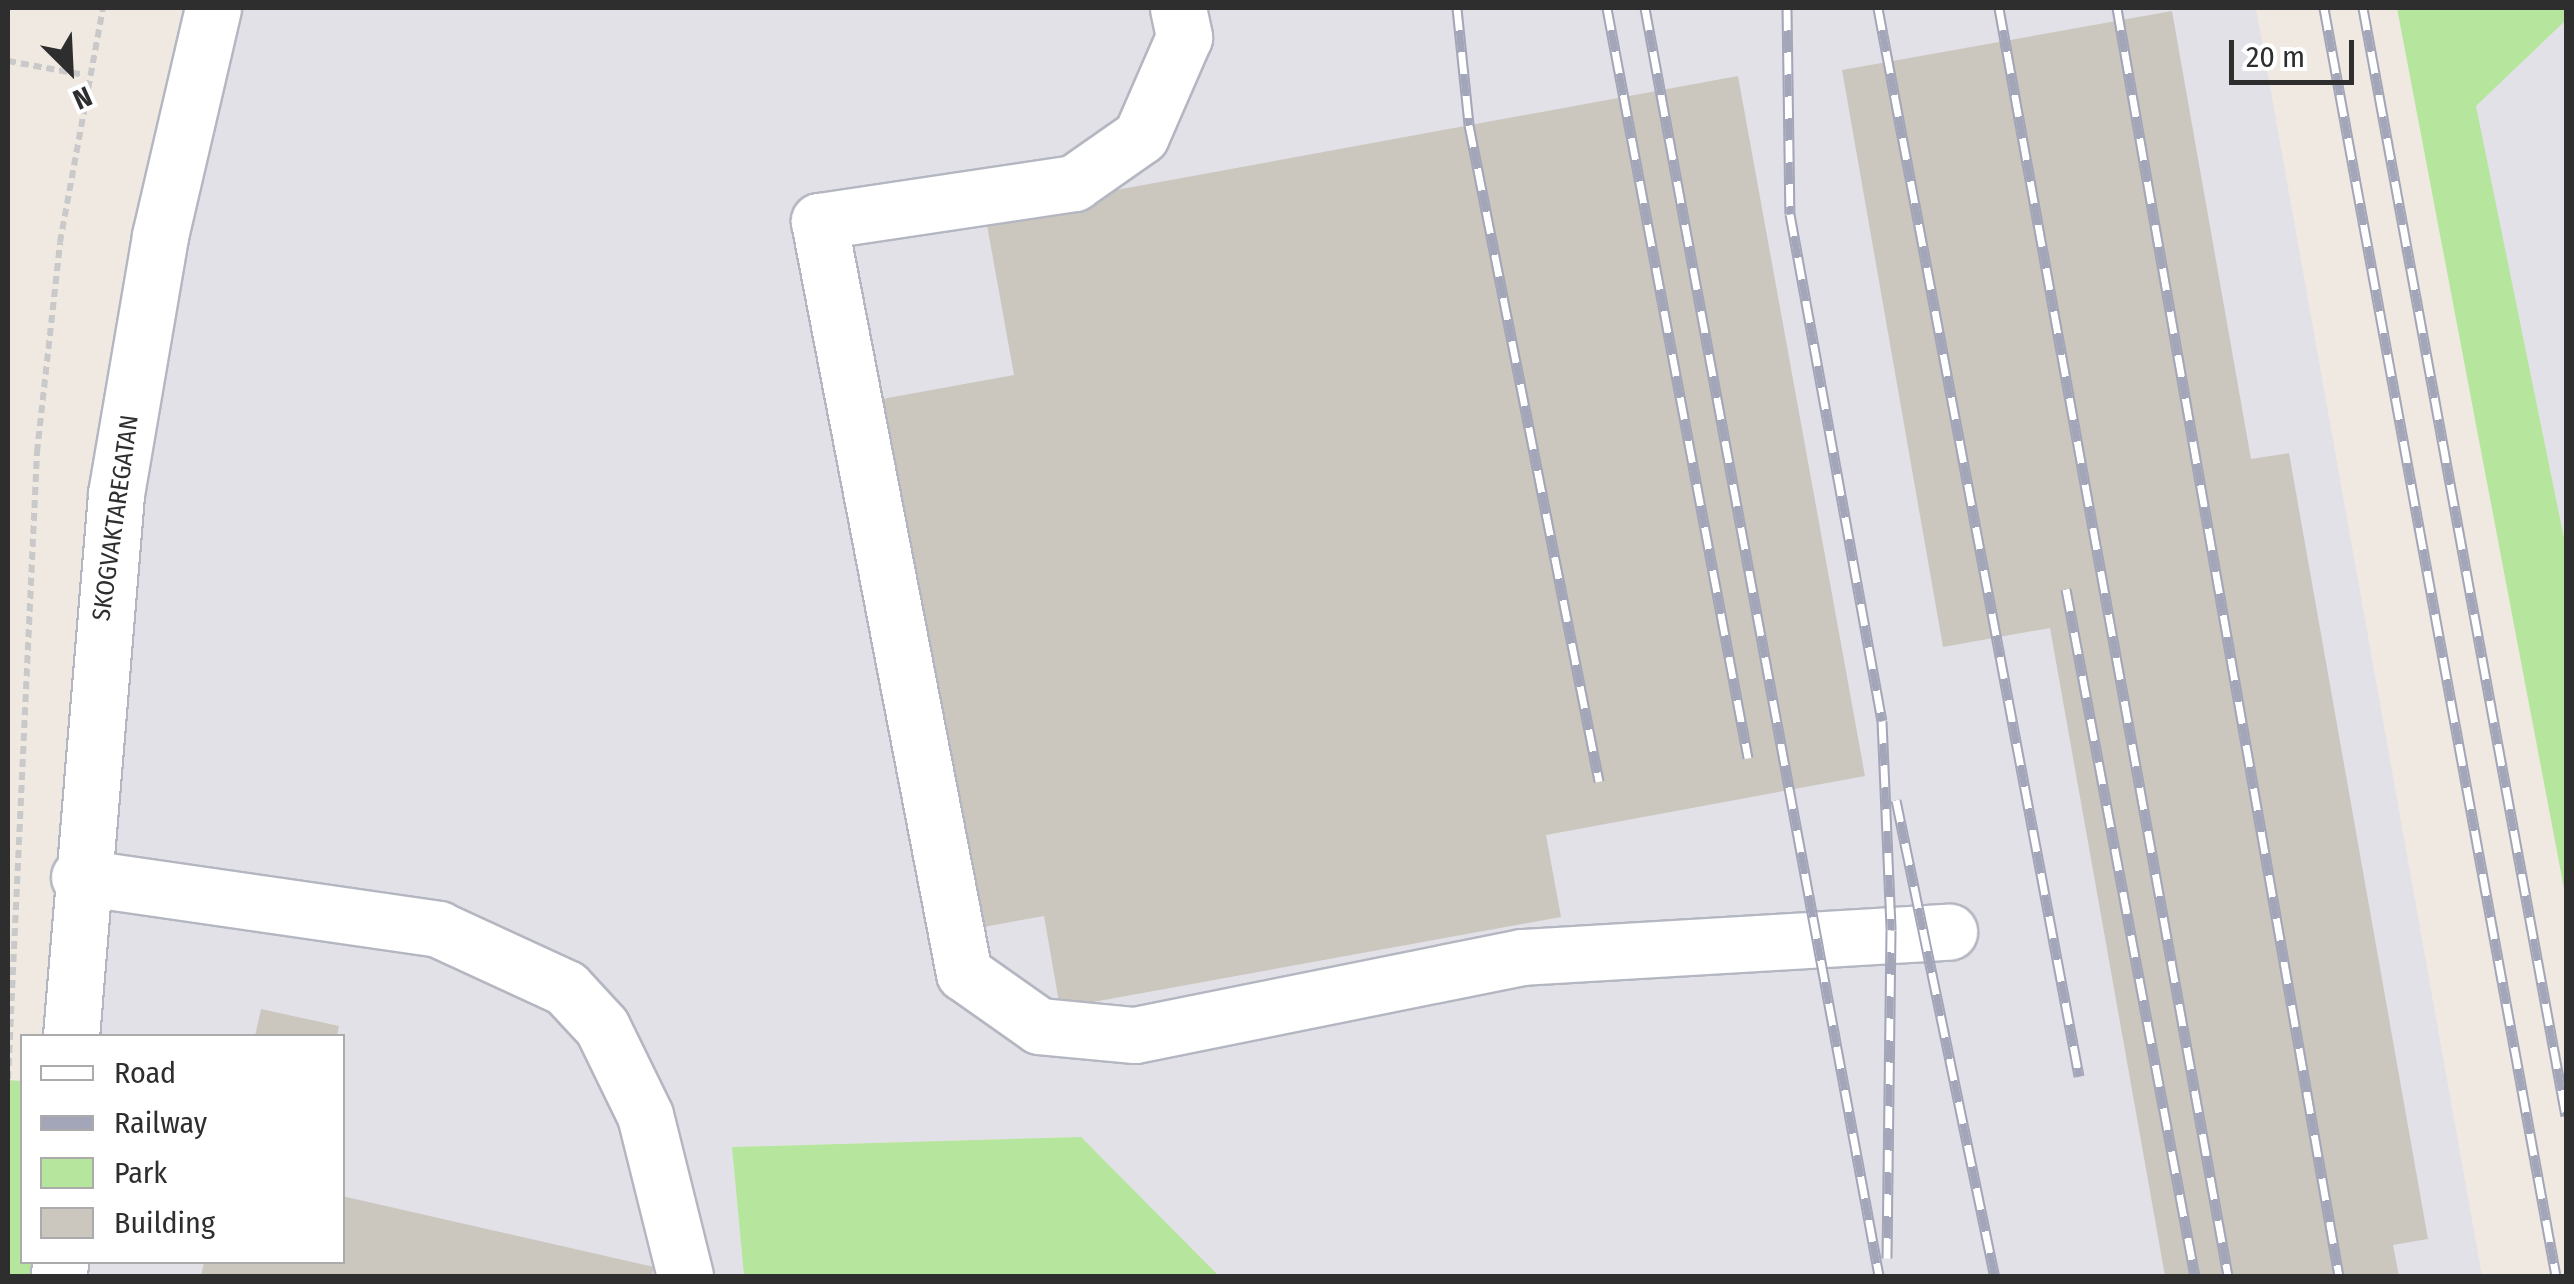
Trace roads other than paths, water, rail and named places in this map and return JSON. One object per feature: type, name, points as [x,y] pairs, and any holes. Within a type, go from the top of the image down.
[{"type":"street","name":"SKOGVAKTAREGATAN","points":[[71,1034],[78,877],[116,494],[160,236],[213,8]]},
{"type":"street","points":[[1178,8],[1184,37],[1141,136],[1074,183],[819,221],[964,973],[1039,1026],[1135,1034],[1522,957],[1949,932]]},
{"type":"street","points":[[78,877],[438,929],[566,988],[602,1026],[638,1099],[685,1276]]},
{"type":"railway","points":[[1457,8],[1469,125],[1599,781]]},
{"type":"railway","points":[[1607,8],[1748,758]]},
{"type":"railway","points":[[1645,8],[1879,1276]]},
{"type":"railway","points":[[1787,8],[1790,214],[1882,721],[1891,930],[1887,1258]]},
{"type":"railway","points":[[1878,8],[2079,1076]]},
{"type":"railway","points":[[1999,8],[2228,1276]]},
{"type":"railway","points":[[2117,8],[2339,1276]]},
{"type":"railway","points":[[2324,8],[2556,1276]]},
{"type":"railway","points":[[2363,8],[2566,1116]]},
{"type":"railway","points":[[2066,589],[2195,1276]]},
{"type":"railway","points":[[1896,800],[1995,1276]]}]
